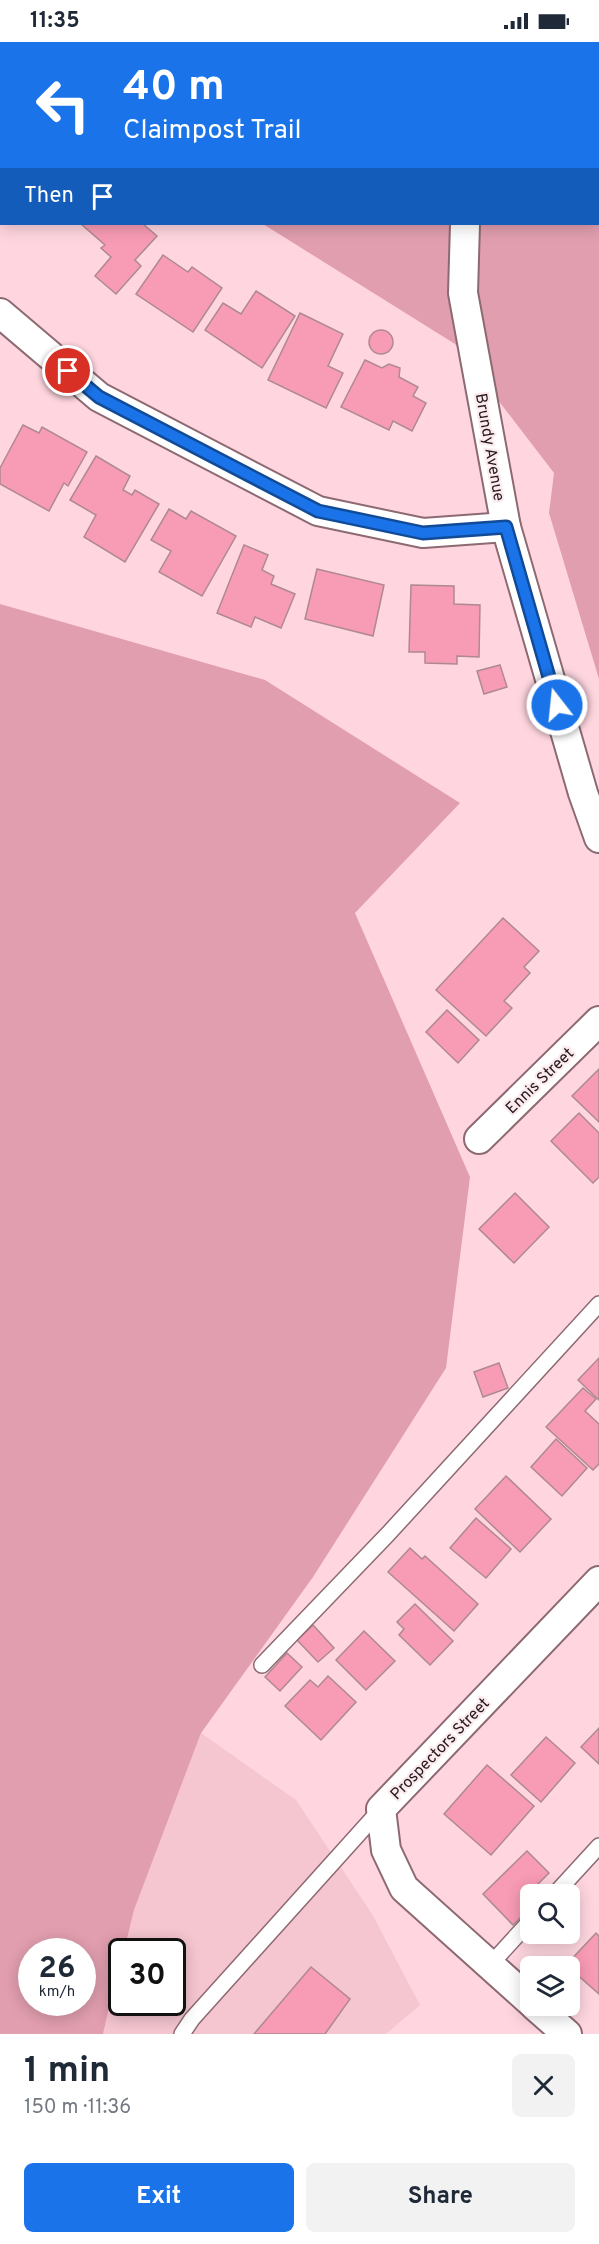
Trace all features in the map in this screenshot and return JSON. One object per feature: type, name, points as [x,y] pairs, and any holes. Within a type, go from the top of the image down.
[{"type":"street","name":"Brundy Avenue","points":[[465,225],[463,293],[506,527],[591,792],[599,838]]},
{"type":"street","points":[[0,313],[99,397],[318,511],[423,533],[506,527]]},
{"type":"street","name":"Ennis Street","points":[[479,1138],[599,1021]]},
{"type":"street","name":"Prospectors Street","points":[[520,1992],[404,1888],[386,1850],[381,1809],[599,1581]]},
{"type":"street","points":[[546,2016],[567,2034]]},
{"type":"lane","points":[[262,1665],[388,1534],[599,1304]]},
{"type":"lane","points":[[182,2034],[192,2019],[381,1809]]},
{"type":"lane","points":[[564,1884],[599,1846]]},
{"type":"lane","points":[[490,1965],[520,1932]]},
{"type":"shaded area","points":[[265,225],[599,225],[599,679],[549,513],[554,473],[455,344]]},
{"type":"shaded area","points":[[0,604],[265,680],[460,803],[355,913],[470,1177],[446,1368],[313,1577],[201,1733],[134,1910],[127,1938],[108,1938],[108,2012],[103,2034],[0,2034]]},
{"type":"shaded area","points":[[201,1733],[296,1800],[372,1914],[420,2005],[386,2034],[103,2034],[108,2013],[108,2016],[186,2016],[186,1938],[127,1938],[134,1910]]},
{"type":"building","points":[[82,225],[144,225],[157,236],[135,260],[141,266],[116,294],[95,276],[111,257],[101,248],[105,245]]},
{"type":"building","points":[[163,255],[188,272],[192,267],[222,288],[193,332],[136,294]]},
{"type":"building","points":[[256,291],[295,316],[262,368],[205,330],[223,303],[241,314]]},
{"type":"building","points":[[300,313],[343,334],[328,366],[343,373],[326,408],[268,380]]},
{"type":"building","points":[[381,330],[389,334],[393,342],[389,350],[381,354],[373,350],[369,342],[373,334]]},
{"type":"building","points":[[365,360],[382,368],[389,364],[400,368],[399,377],[418,387],[413,396],[426,403],[412,431],[393,421],[389,430],[341,407]]},
{"type":"building","points":[[23,425],[39,433],[42,427],[87,452],[68,486],[64,483],[49,511],[0,484],[0,468]]},
{"type":"building","points":[[96,456],[130,476],[123,490],[132,495],[135,490],[159,504],[125,562],[84,537],[96,515],[70,500]]},
{"type":"building","points":[[169,509],[186,519],[191,511],[236,536],[202,596],[159,572],[171,551],[151,540]]},
{"type":"building","points":[[244,545],[268,555],[262,570],[274,576],[271,584],[295,594],[281,628],[255,617],[251,627],[217,613]]},
{"type":"building","points":[[317,569],[384,585],[373,636],[305,619]]},
{"type":"building","points":[[411,585],[454,586],[454,604],[480,605],[479,657],[457,656],[457,664],[425,663],[425,652],[409,652]]},
{"type":"building","points":[[500,665],[507,687],[484,694],[477,671]]},
{"type":"building","points":[[503,918],[539,951],[524,967],[530,973],[504,1001],[512,1008],[486,1036],[436,990]]},
{"type":"building","points":[[447,1010],[479,1040],[458,1063],[426,1032]]},
{"type":"building","points":[[599,1069],[599,1122],[572,1096]]},
{"type":"building","points":[[579,1113],[599,1133],[599,1177],[593,1183],[551,1141]]},
{"type":"building","points":[[515,1193],[549,1227],[514,1263],[479,1229]]},
{"type":"building","points":[[599,1358],[599,1400],[578,1380]]},
{"type":"building","points":[[499,1363],[508,1388],[483,1397],[474,1372]]},
{"type":"building","points":[[583,1388],[596,1399],[585,1411],[599,1424],[599,1464],[593,1470],[546,1427]]},
{"type":"building","points":[[556,1439],[587,1468],[562,1496],[531,1467]]},
{"type":"building","points":[[506,1476],[551,1519],[520,1552],[475,1509]]},
{"type":"building","points":[[476,1518],[511,1549],[486,1578],[450,1548]]},
{"type":"building","points":[[410,1548],[422,1559],[425,1556],[478,1604],[454,1631],[388,1572]]},
{"type":"building","points":[[415,1604],[453,1641],[430,1665],[399,1635],[404,1629],[397,1622]]},
{"type":"building","points":[[313,1625],[334,1648],[318,1662],[297,1640]]},
{"type":"building","points":[[364,1631],[395,1661],[366,1690],[336,1660]]},
{"type":"building","points":[[287,1653],[302,1667],[280,1691],[265,1677]]},
{"type":"building","points":[[328,1676],[356,1702],[321,1740],[285,1706],[310,1680],[318,1687]]},
{"type":"building","points":[[599,1728],[599,1764],[581,1747]]},
{"type":"building","points":[[546,1737],[575,1763],[541,1802],[511,1775]]},
{"type":"building","points":[[487,1765],[534,1806],[491,1855],[444,1814]]},
{"type":"building","points":[[527,1851],[549,1873],[538,1884],[520,1884],[520,1918],[513,1925],[483,1894]]},
{"type":"building","points":[[596,1933],[599,1936],[599,1994],[580,1977],[580,1956],[574,1956]]},
{"type":"building","points":[[311,1967],[350,1999],[325,2034],[254,2034]]},
{"type":"route","points":[[68,371],[99,397],[318,511],[423,533],[506,527],[557,705]]}]
